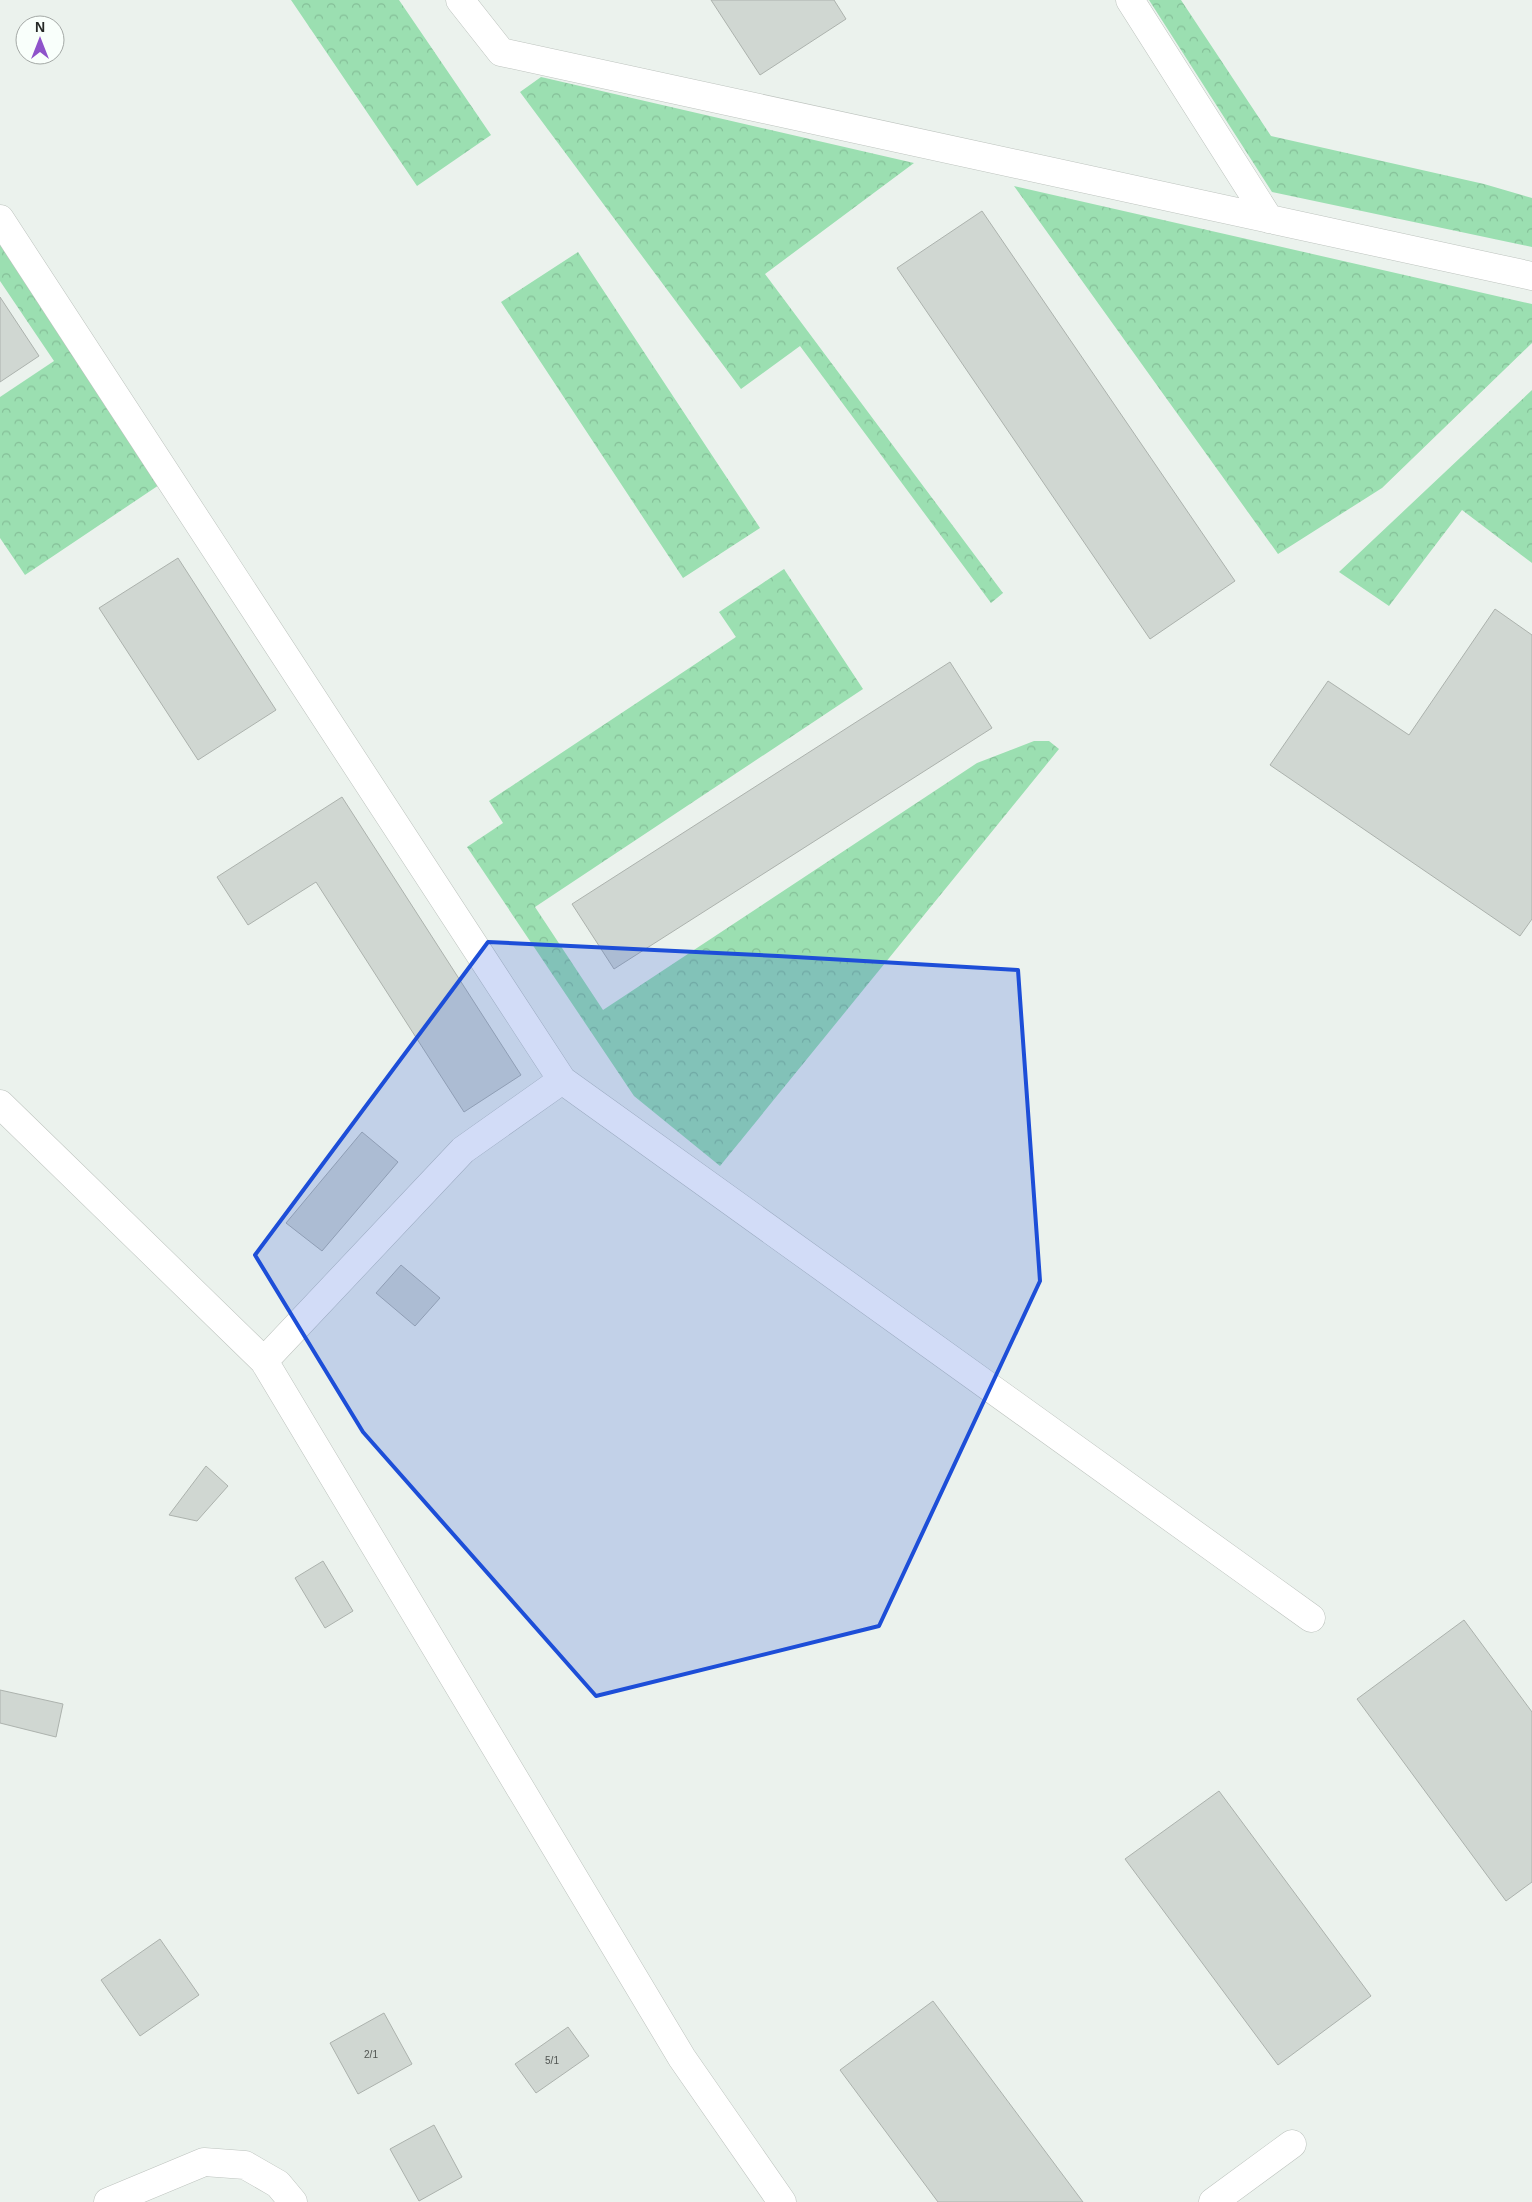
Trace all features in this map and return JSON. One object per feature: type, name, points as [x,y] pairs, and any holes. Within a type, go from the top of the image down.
[{"type":"street","points":[[460,0],[500,52],[1532,276]]},
{"type":"street","points":[[1130,0],[1268,219]]},
{"type":"street","points":[[0,219],[562,1080],[1311,1618]]},
{"type":"street","points":[[264,1361],[463,1150],[562,1080]]},
{"type":"street","points":[[0,1104],[264,1361],[682,2058],[782,2202]]},
{"type":"street","points":[[1213,2202],[1292,2144]]},
{"type":"street","points":[[108,2202],[204,2162],[245,2165],[278,2184],[293,2202]]},
{"type":"highlighted area","points":[[488,942],[1018,970],[1040,1281],[879,1626],[596,1696],[363,1432],[255,1255]]},
{"type":"green space","points":[[291,0],[399,0],[491,135],[417,186]]},
{"type":"green space","points":[[1149,0],[1181,0],[1271,136],[1484,184],[1532,198],[1532,247],[1272,192]]},
{"type":"green space","points":[[541,77],[914,163],[765,274],[1003,593],[991,603],[800,346],[741,389],[520,92]]},
{"type":"green space","points":[[1014,186],[1532,304],[1532,343],[1382,488],[1278,554]]},
{"type":"green space","points":[[0,238],[165,481],[25,575],[0,538],[0,397],[54,361],[0,281]]},
{"type":"green space","points":[[578,252],[760,528],[683,578],[501,302]]},
{"type":"green space","points":[[1532,390],[1532,563],[1462,510],[1389,606],[1339,572]]},
{"type":"green space","points":[[784,569],[863,689],[535,907],[603,1010],[977,763],[1034,741],[1049,741],[1059,749],[720,1166],[634,1096],[467,847],[503,823],[489,801],[736,637],[719,612]]},
{"type":"building","points":[[711,0],[834,0],[846,19],[760,75]]},
{"type":"building","points":[[982,211],[1235,581],[1150,639],[897,268]]},
{"type":"building","points":[[0,297],[39,356],[0,382]]},
{"type":"building","points":[[178,558],[276,710],[198,760],[99,608]]},
{"type":"building","points":[[1495,609],[1532,635],[1532,919],[1520,936],[1270,765],[1328,681],[1409,735]]},
{"type":"building","points":[[950,662],[992,728],[614,969],[572,904]]},
{"type":"building","points":[[342,797],[521,1075],[464,1112],[316,882],[248,925],[217,877]]},
{"type":"building","points":[[362,1132],[398,1162],[322,1251],[286,1223]]},
{"type":"building","points":[[401,1265],[440,1298],[415,1326],[376,1293]]},
{"type":"building","points":[[206,1466],[228,1486],[197,1521],[169,1515]]},
{"type":"building","points":[[323,1561],[353,1611],[325,1628],[295,1578]]},
{"type":"building","points":[[1464,1620],[1532,1712],[1532,1882],[1506,1901],[1357,1699]]},
{"type":"building","points":[[0,1690],[63,1704],[56,1737],[0,1723]]},
{"type":"building","points":[[1219,1791],[1371,1996],[1278,2065],[1125,1859]]},
{"type":"building","points":[[160,1939],[199,1995],[140,2036],[101,1980]]},
{"type":"building","points":[[933,2001],[1083,2202],[938,2202],[840,2070]]},
{"type":"building","points":[[384,2013],[412,2064],[358,2094],[330,2043]]},
{"type":"building","points":[[568,2027],[589,2056],[536,2093],[515,2064]]},
{"type":"building","points":[[434,2125],[462,2177],[419,2201],[390,2149]]}]
